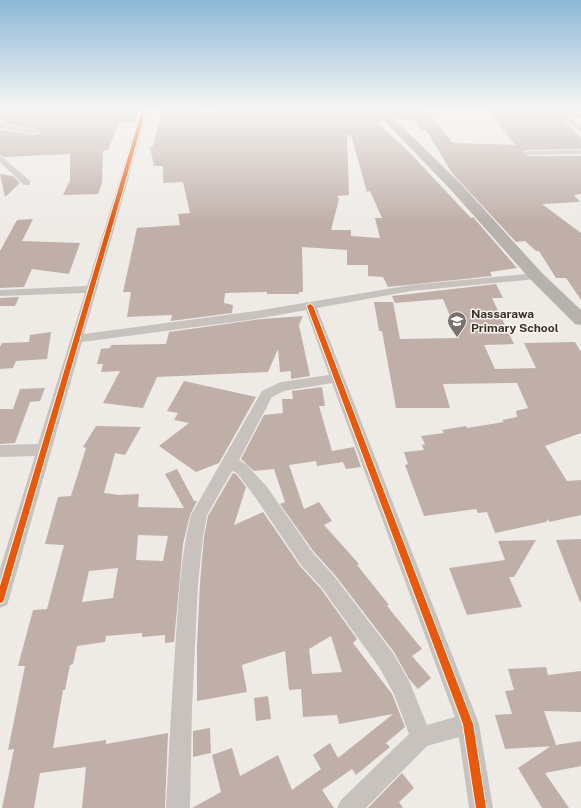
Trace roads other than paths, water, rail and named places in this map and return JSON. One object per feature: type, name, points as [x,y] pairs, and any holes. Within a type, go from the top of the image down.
[{"type":"street","points":[[0,599],[133,148]]},
{"type":"street","points":[[417,148],[456,187],[536,276],[581,320]]},
{"type":"street","points":[[422,148],[581,308]]},
{"type":"street","points":[[528,153],[581,152]]},
{"type":"street","points":[[0,157],[27,183]]},
{"type":"street","points":[[76,339],[310,306],[410,288],[536,276]]},
{"type":"street","points":[[0,293],[90,289]]},
{"type":"street","points":[[310,306],[468,724],[481,808]]},
{"type":"street","points":[[178,808],[181,709],[194,536],[199,515],[267,394],[281,387],[337,378]]},
{"type":"street","points":[[0,451],[43,450]]},
{"type":"street","points":[[230,462],[242,469],[261,492],[307,559],[328,582],[386,660],[402,688],[421,737]]},
{"type":"street","points":[[349,808],[421,737],[468,724]]},
{"type":"place","name":"Nassarawa Primary School","points":[[457,338]]}]
